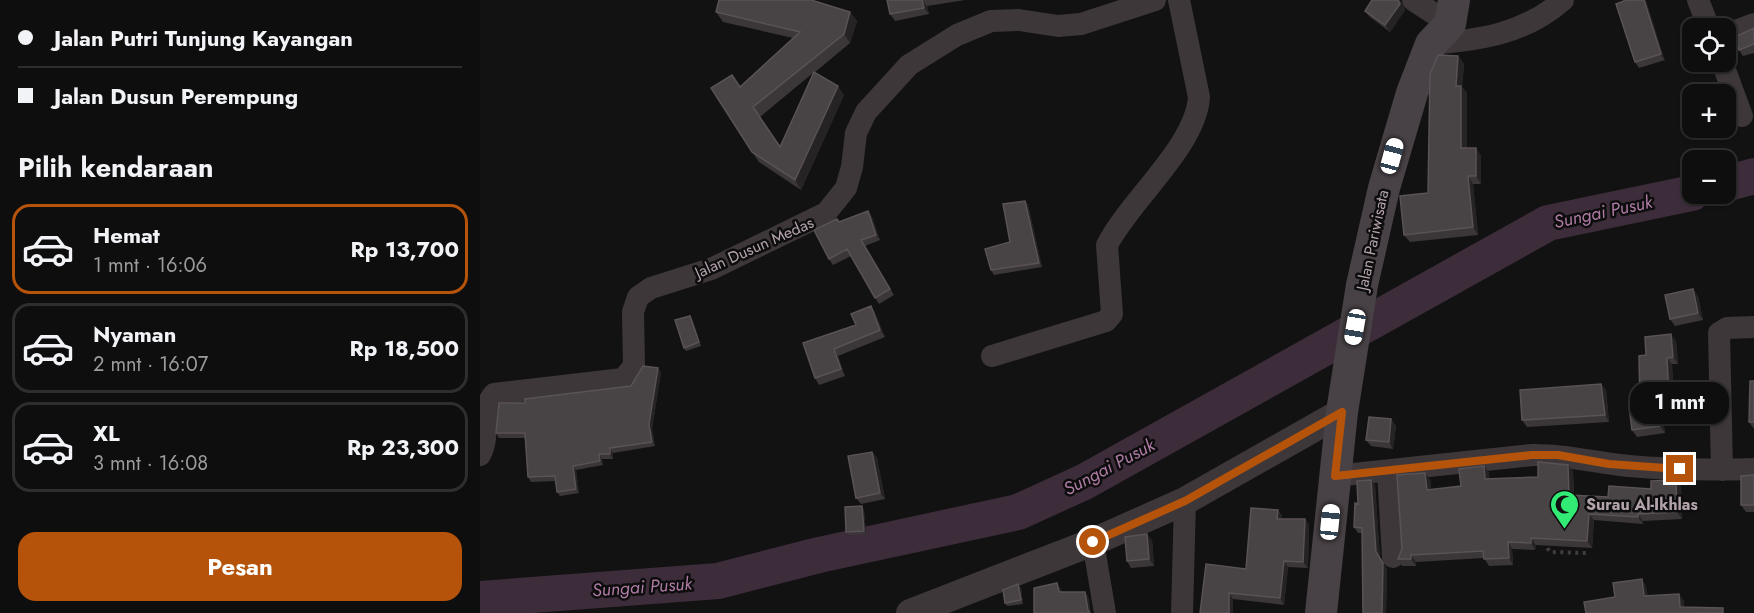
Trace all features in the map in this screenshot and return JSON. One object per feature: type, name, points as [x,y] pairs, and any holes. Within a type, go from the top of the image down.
[{"type":"main road","name":"Jalan Pariwisata","points":[[1321,613],[1345,389],[1362,285],[1397,140],[1445,22]]},
{"type":"street","name":"Jalan Dusun Medas","points":[[480,455],[485,442],[485,409],[491,396],[500,393],[623,379],[634,366],[633,308],[644,291],[711,269],[826,213],[846,188],[852,167],[856,133],[866,112],[909,65],[957,35],[991,21],[1019,20],[1069,26],[1092,22],[1155,0]]},
{"type":"street","points":[[992,356],[1106,321],[1112,314],[1107,245],[1187,133],[1198,109],[1199,96],[1179,0]]},
{"type":"street","points":[[1413,0],[1445,22],[1464,42],[1502,34],[1539,18],[1563,0]]},
{"type":"street","points":[[1698,0],[1705,18]]},
{"type":"street","points":[[1736,31],[1754,24]]},
{"type":"street","points":[[1726,72],[1742,116]]},
{"type":"street","points":[[1722,470],[1719,333],[1727,328],[1754,327]]},
{"type":"street","points":[[910,613],[1093,542],[1185,501],[1345,389]]},
{"type":"street","points":[[1335,476],[1532,455],[1558,455],[1632,466],[1722,470],[1754,468]]},
{"type":"street","points":[[1388,471],[1393,557]]},
{"type":"street","points":[[1182,613],[1185,501]]},
{"type":"street","points":[[1093,542],[1105,613]]},
{"type":"path","points":[[1543,532],[1544,546],[1550,552],[1587,553]]},
{"type":"building","points":[[719,0],[811,0],[850,12],[844,34],[753,107],[780,147],[814,72],[838,86],[795,180],[752,152],[711,88],[732,75],[740,87],[800,32],[716,12]]},
{"type":"building","points":[[887,0],[922,0],[924,8],[890,14]]},
{"type":"building","points":[[1372,0],[1398,0],[1400,4],[1385,25],[1365,11]]},
{"type":"building","points":[[1624,0],[1644,0],[1661,54],[1635,62],[1616,4]]},
{"type":"building","points":[[1754,28],[1754,44],[1739,50],[1736,37]]},
{"type":"building","points":[[1438,55],[1458,56],[1456,86],[1461,86],[1461,148],[1476,148],[1476,176],[1468,176],[1473,227],[1404,235],[1400,196],[1428,193],[1430,74]]},
{"type":"building","points":[[1025,201],[1039,263],[991,270],[985,249],[1010,242],[1003,204]]},
{"type":"building","points":[[868,211],[876,235],[861,240],[890,289],[875,298],[847,249],[829,259],[814,230],[837,219],[839,222]]},
{"type":"building","points":[[1693,289],[1698,313],[1670,319],[1665,295]]},
{"type":"building","points":[[871,306],[880,330],[834,349],[841,369],[815,378],[803,343],[856,325],[851,314]]},
{"type":"building","points":[[690,316],[699,342],[684,348],[675,320]]},
{"type":"building","points":[[1671,334],[1673,357],[1667,358],[1669,397],[1656,398],[1660,426],[1632,430],[1629,407],[1640,405],[1639,356],[1646,355],[1645,337]]},
{"type":"building","points":[[643,366],[658,368],[649,424],[652,442],[610,448],[610,454],[599,454],[600,461],[573,466],[576,489],[557,492],[555,476],[528,477],[525,433],[496,433],[499,403],[525,403],[525,399],[631,386]]},
{"type":"building","points":[[1750,381],[1754,381],[1754,422],[1749,422]]},
{"type":"building","points":[[1601,384],[1605,415],[1522,420],[1520,390]]},
{"type":"building","points":[[1369,417],[1391,419],[1389,442],[1366,440]]},
{"type":"building","points":[[872,452],[880,493],[856,498],[848,456]]},
{"type":"building","points":[[1538,462],[1568,465],[1569,495],[1608,497],[1609,486],[1651,489],[1651,481],[1676,480],[1677,512],[1638,514],[1638,517],[1589,514],[1587,541],[1531,538],[1531,543],[1508,542],[1509,558],[1484,559],[1483,551],[1411,555],[1411,559],[1398,559],[1402,549],[1397,475],[1425,473],[1427,490],[1461,486],[1459,469],[1484,466],[1485,479],[1538,477]]},
{"type":"building","points":[[1754,475],[1754,505],[1741,505],[1741,476]]},
{"type":"building","points":[[1371,480],[1376,552],[1383,563],[1382,613],[1363,613],[1362,528],[1354,527],[1355,503],[1358,504],[1357,481]]},
{"type":"building","points":[[862,506],[864,531],[846,532],[845,507]]},
{"type":"building","points":[[1251,508],[1278,510],[1277,519],[1305,519],[1303,562],[1284,561],[1280,598],[1229,593],[1229,613],[1200,613],[1206,564],[1246,569]]},
{"type":"building","points":[[1147,534],[1149,559],[1127,561],[1125,537]]},
{"type":"building","points":[[1642,579],[1644,596],[1679,594],[1680,607],[1723,608],[1723,613],[1586,613],[1584,602],[1615,597],[1613,583]]},
{"type":"building","points":[[1057,583],[1059,592],[1085,592],[1090,613],[1034,613],[1034,588]]},
{"type":"building","points":[[1018,584],[1021,600],[1005,603],[1003,590]]},
{"type":"waterway","name":"Sungai Pusuk","points":[[1736,181],[1754,176]]},
{"type":"waterway","name":"Sungai Pusuk","points":[[480,599],[718,581],[819,555],[1018,512],[1084,482],[1548,223],[1682,195]]},
{"type":"place","name":"Surau Al-Ikhlas","points":[[1565,530]]},
{"type":"route","points":[[1093,542],[1119,528],[1185,501],[1342,412],[1335,476],[1532,455],[1558,455],[1609,464],[1680,469]]}]
